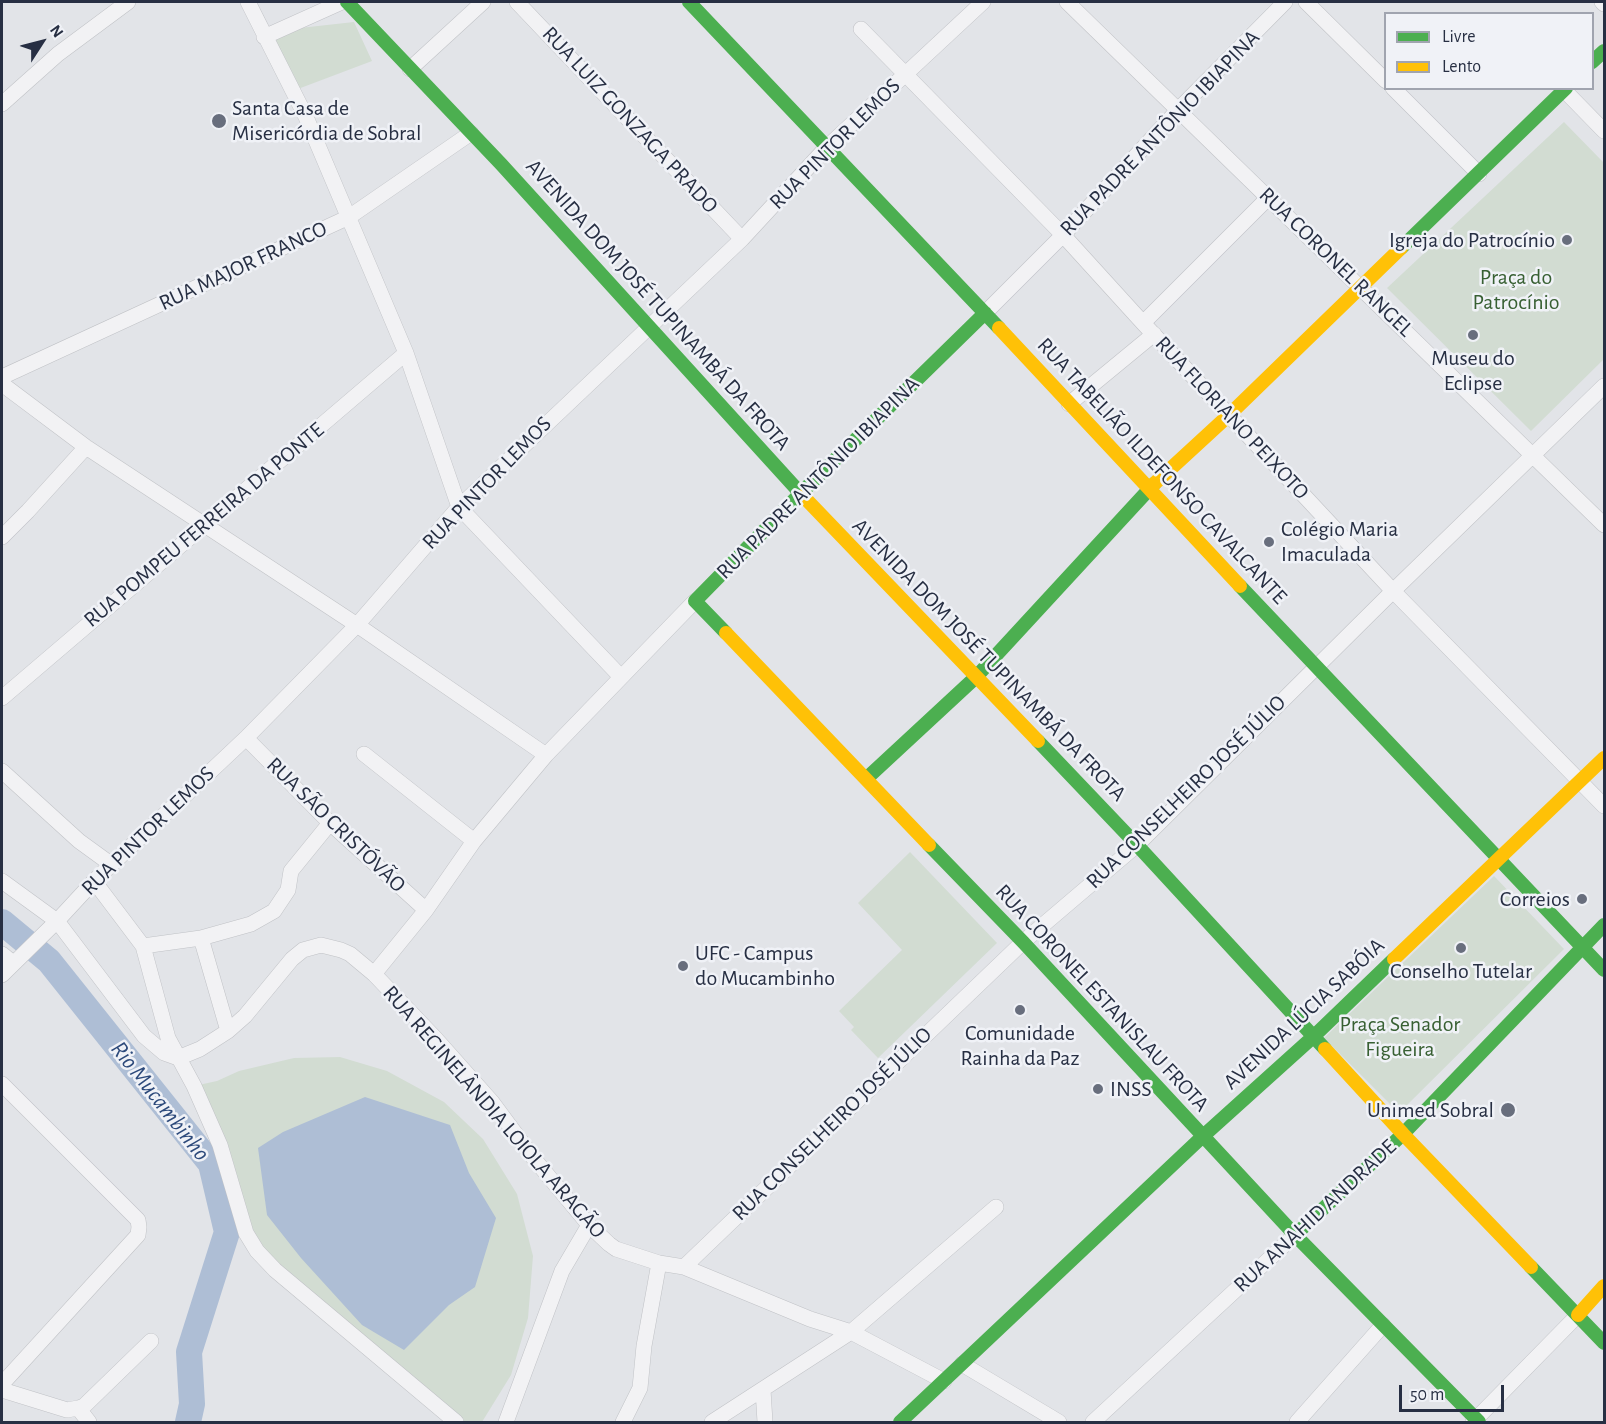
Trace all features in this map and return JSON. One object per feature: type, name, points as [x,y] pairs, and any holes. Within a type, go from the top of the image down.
[{"type":"main road","name":"AVENIDA DOM JOSÉ TUPINAMBÁ DA FROTA","points":[[347,2],[649,324],[801,493],[1137,845],[1403,1134],[1605,1343]]},
{"type":"main road","name":"RUA TABELIÃO ILDEFONSO CAVALCANTE","points":[[689,2],[985,313],[1497,859],[1605,970]]},
{"type":"main road","points":[[867,778],[976,677],[1148,489],[1229,415],[1564,90]]},
{"type":"main road","name":"RUA PADRE ANTÔNIO IBIAPINA","points":[[695,601],[801,493],[985,313]]},
{"type":"main road","name":"RUA CORONEL ESTANISLAU FROTA","points":[[695,601],[1023,942],[1295,1235],[1476,1421]]},
{"type":"main road","name":"AVENIDA LÚCIA SABÓIA","points":[[900,1422],[1202,1137],[1313,1037],[1605,758]]},
{"type":"main road","name":"RUA ANAHID ANDRADE","points":[[1295,1235],[1403,1134],[1605,926]]},
{"type":"main road","points":[[1578,1315],[1605,1286]]},
{"type":"street","points":[[2,104],[58,54],[128,2]]},
{"type":"street","points":[[248,2],[306,117],[406,353],[459,507],[621,677]]},
{"type":"street","points":[[264,37],[342,2]]},
{"type":"street","points":[[410,69],[481,2]]},
{"type":"street","name":"RUA LUIZ GONZAGA PRADO","points":[[517,2],[742,239]]},
{"type":"street","name":"RUA PINTOR LEMOS","points":[[2,975],[11,958],[57,921],[94,881],[246,738],[357,625],[459,507],[649,324],[742,239],[826,148],[983,2]]},
{"type":"street","name":"RUA CORONEL RANGEL","points":[[1067,2],[1605,525]]},
{"type":"street","name":"RUA PADRE ANTÔNIO IBIAPINA","points":[[985,313],[1063,235],[1179,109],[1285,2]]},
{"type":"street","points":[[1306,2],[1384,79]]},
{"type":"street","name":"RUA FLORIANO PEIXOTO","points":[[861,30],[1063,235],[1393,591],[1605,806]]},
{"type":"street","points":[[1395,90],[1479,174]]},
{"type":"street","points":[[1566,90],[1605,131]]},
{"type":"street","name":"RUA MAJOR FRANCO","points":[[2,377],[349,218],[471,133]]},
{"type":"street","points":[[1069,404],[1149,329],[1269,197]]},
{"type":"street","name":"RUA POMPEU FERREIRA DA PONTE","points":[[2,698],[406,353]]},
{"type":"street","points":[[2,384],[86,447],[357,625],[546,755]]},
{"type":"street","name":"RUA CONSELHEIRO JOSÉ JÚLIO","points":[[684,1267],[1023,942],[1137,845],[1393,591],[1605,386]]},
{"type":"street","points":[[2,537],[86,447]]},
{"type":"street","name":"RUA PADRE ANTÔNIO IBIAPINA","points":[[374,974],[426,910],[474,841],[546,755],[695,601]]},
{"type":"street","name":"RUA SÃO CRISTÓVÃO","points":[[246,738],[330,823],[426,910]]},
{"type":"street","points":[[364,754],[474,841]]},
{"type":"street","points":[[2,771],[79,842],[112,865]]},
{"type":"street","points":[[143,946],[201,938],[251,924],[274,911],[288,890],[291,871],[330,823]]},
{"type":"street","points":[[2,881],[57,921],[144,1036],[164,1053],[178,1058]]},
{"type":"street","points":[[94,881],[143,946],[168,1038],[195,1086],[220,1145],[246,1233],[257,1251],[275,1270],[456,1422]]},
{"type":"street","points":[[201,938],[228,1031]]},
{"type":"street","name":"RUA REGINELÂNDIA LOIOLA ARAGÃO","points":[[178,1058],[200,1049],[228,1031],[245,1016],[292,959],[303,950],[321,945],[333,946],[350,954],[374,974],[436,1039],[492,1102],[535,1160],[589,1225],[616,1249],[659,1263],[684,1267],[810,1319],[851,1332],[944,1381]]},
{"type":"street","points":[[2,1084],[138,1220],[139,1227],[138,1235],[2,1384]]},
{"type":"street","points":[[712,1422],[851,1332],[996,1207]]},
{"type":"street","points":[[506,1422],[562,1271],[589,1225]]},
{"type":"street","name":"RUA ANAHID ANDRADE","points":[[1093,1422],[1295,1235]]},
{"type":"street","points":[[623,1422],[640,1388],[644,1346],[659,1263]]},
{"type":"street","points":[[1476,1421],[1578,1315]]},
{"type":"street","points":[[1297,1422],[1383,1325]]},
{"type":"street","points":[[2,1390],[67,1410],[78,1408],[84,1406],[151,1341]]},
{"type":"street","points":[[962,1364],[1059,1422]]},
{"type":"street","points":[[763,1390],[765,1422]]},
{"type":"street","points":[[78,1408],[89,1422]]},
{"type":"green space","points":[[354,22],[372,61],[290,92],[270,39],[291,29]]},
{"type":"green space","name":"Praça do Patrocínio","points":[[1564,122],[1604,163],[1604,359],[1531,431],[1387,288]]},
{"type":"green space","points":[[910,852],[997,943],[878,1058],[851,1030],[854,1027],[839,1011],[902,950],[858,903]]},
{"type":"green space","name":"Praça Senador Figueira","points":[[1494,876],[1564,949],[1399,1113],[1324,1038]]},
{"type":"green space","points":[[340,1057],[387,1071],[444,1102],[483,1139],[517,1194],[533,1256],[528,1318],[511,1375],[482,1422],[456,1422],[257,1251],[194,1086],[217,1081],[239,1071],[294,1058]]},
{"type":"water","points":[[365,1097],[450,1125],[469,1173],[496,1218],[475,1287],[449,1305],[404,1350],[362,1325],[301,1258],[267,1215],[258,1148],[283,1132]]},
{"type":"waterway","name":"Rio Mucambinho","points":[[2,922],[49,961],[211,1164],[227,1232],[189,1352],[192,1404],[188,1422]]},
{"type":"traffic: fast","points":[[347,2],[501,164],[803,496]]},
{"type":"traffic: fast","points":[[689,2],[999,328]]},
{"type":"traffic: fast","points":[[1594,60],[1604,51]]},
{"type":"traffic: fast","points":[[1401,248],[1564,90]]},
{"type":"traffic: fast","points":[[726,633],[695,601],[801,493],[985,313]]},
{"type":"traffic: fast","points":[[867,778],[976,677],[1154,484]]},
{"type":"traffic: fast","points":[[1240,586],[1604,970]]},
{"type":"traffic: fast","points":[[1038,741],[1325,1049]]},
{"type":"traffic: fast","points":[[929,845],[1023,942],[1295,1235],[1479,1422]]},
{"type":"traffic: fast","points":[[1295,1235],[1403,1134],[1604,925]]},
{"type":"traffic: fast","points":[[900,1422],[1394,959]]},
{"type":"traffic: fast","points":[[1531,1267],[1604,1343]]},
{"type":"traffic: slow","points":[[1154,484],[1229,415],[1401,248]]},
{"type":"traffic: slow","points":[[999,328],[1240,586]]},
{"type":"traffic: slow","points":[[803,496],[1038,741]]},
{"type":"traffic: slow","points":[[726,633],[929,845]]},
{"type":"traffic: slow","points":[[1394,959],[1604,758]]},
{"type":"traffic: slow","points":[[1325,1049],[1531,1267]]},
{"type":"traffic: slow","points":[[1578,1315],[1604,1286]]},
{"type":"place","name":"Santa Casa de Misericórdia de Sobral","points":[[219,121]]},
{"type":"place","name":"Igreja do Patrocínio","points":[[1567,240]]},
{"type":"place","name":"Museu do Eclipse","points":[[1473,335]]},
{"type":"place","name":"Colégio Maria Imaculada","points":[[1269,542]]},
{"type":"place","name":"Correios","points":[[1582,899]]},
{"type":"place","name":"Conselho Tutelar","points":[[1461,948]]},
{"type":"place","name":"UFC - Campus do Mucambinho","points":[[683,966]]},
{"type":"place","name":"Comunidade Rainha da Paz","points":[[1020,1010]]},
{"type":"place","name":"INSS","points":[[1098,1089]]},
{"type":"place","name":"Unimed Sobral","points":[[1508,1110]]}]
